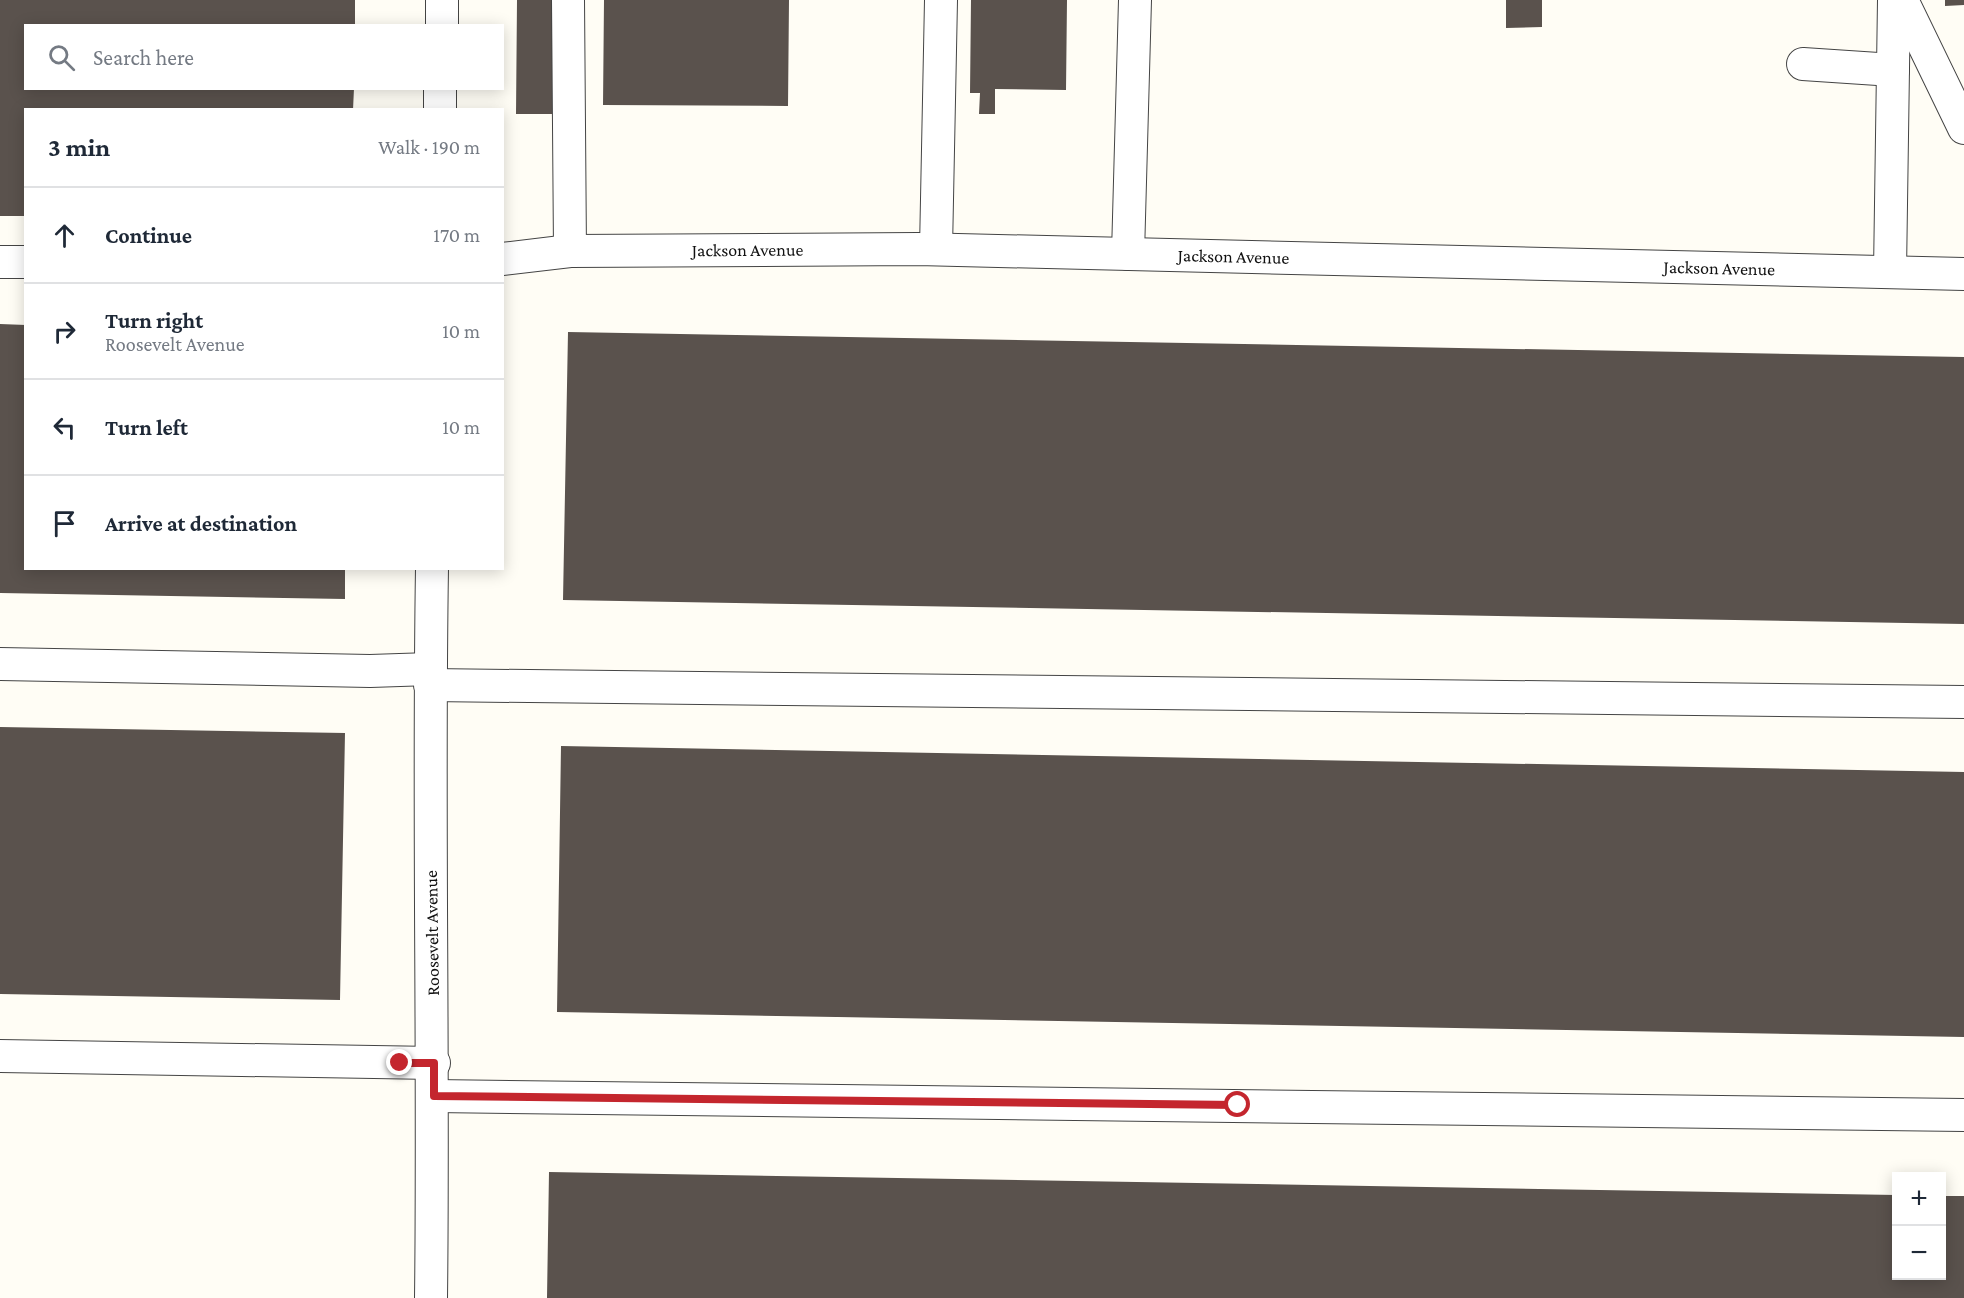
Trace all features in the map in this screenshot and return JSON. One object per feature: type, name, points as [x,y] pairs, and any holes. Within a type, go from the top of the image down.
[{"type":"street","points":[[442,0],[442,24]]},
{"type":"street","points":[[568,0],[570,251]]},
{"type":"street","points":[[936,249],[941,0]]},
{"type":"street","points":[[1128,254],[1135,0]]},
{"type":"street","points":[[1890,272],[1894,0]]},
{"type":"street","points":[[1902,0],[1964,128]]},
{"type":"street","points":[[1803,64],[1893,70]]},
{"type":"street","points":[[440,90],[440,108]]},
{"type":"street","name":"Jackson Avenue","points":[[504,259],[570,251],[936,249],[1964,274]]},
{"type":"street","points":[[0,262],[24,262]]},
{"type":"street","name":"Roosevelt Avenue","points":[[431,1298],[434,1096],[430,677],[432,570]]},
{"type":"street","points":[[0,664],[370,671],[430,677],[1964,702]]},
{"type":"street","points":[[0,1056],[434,1063]]},
{"type":"street","points":[[434,1096],[1964,1115]]},
{"type":"building","points":[[0,0],[355,0],[355,24],[24,24],[24,90],[354,90],[353,108],[24,108],[24,216],[0,216]]},
{"type":"building","points":[[517,0],[554,0],[553,114],[516,114]]},
{"type":"building","points":[[604,0],[789,0],[788,106],[603,105]]},
{"type":"building","points":[[971,0],[1067,0],[1066,90],[995,89],[995,114],[979,114],[980,93],[970,93]]},
{"type":"building","points":[[1506,0],[1542,0],[1542,27],[1506,28]]},
{"type":"building","points":[[1945,0],[1964,0],[1964,5],[1945,6]]},
{"type":"building","points":[[0,324],[24,325],[24,570],[345,570],[345,599],[0,593]]},
{"type":"building","points":[[568,332],[1964,357],[1964,624],[563,600]]},
{"type":"building","points":[[0,727],[345,733],[340,1000],[0,994]]},
{"type":"building","points":[[561,746],[1964,772],[1964,1037],[557,1012]]},
{"type":"building","points":[[549,1172],[1892,1195],[1892,1280],[1946,1280],[1946,1196],[1964,1196],[1964,1298],[547,1298]]},
{"type":"route","points":[[400,1063],[434,1063],[434,1096],[1238,1105]]}]
